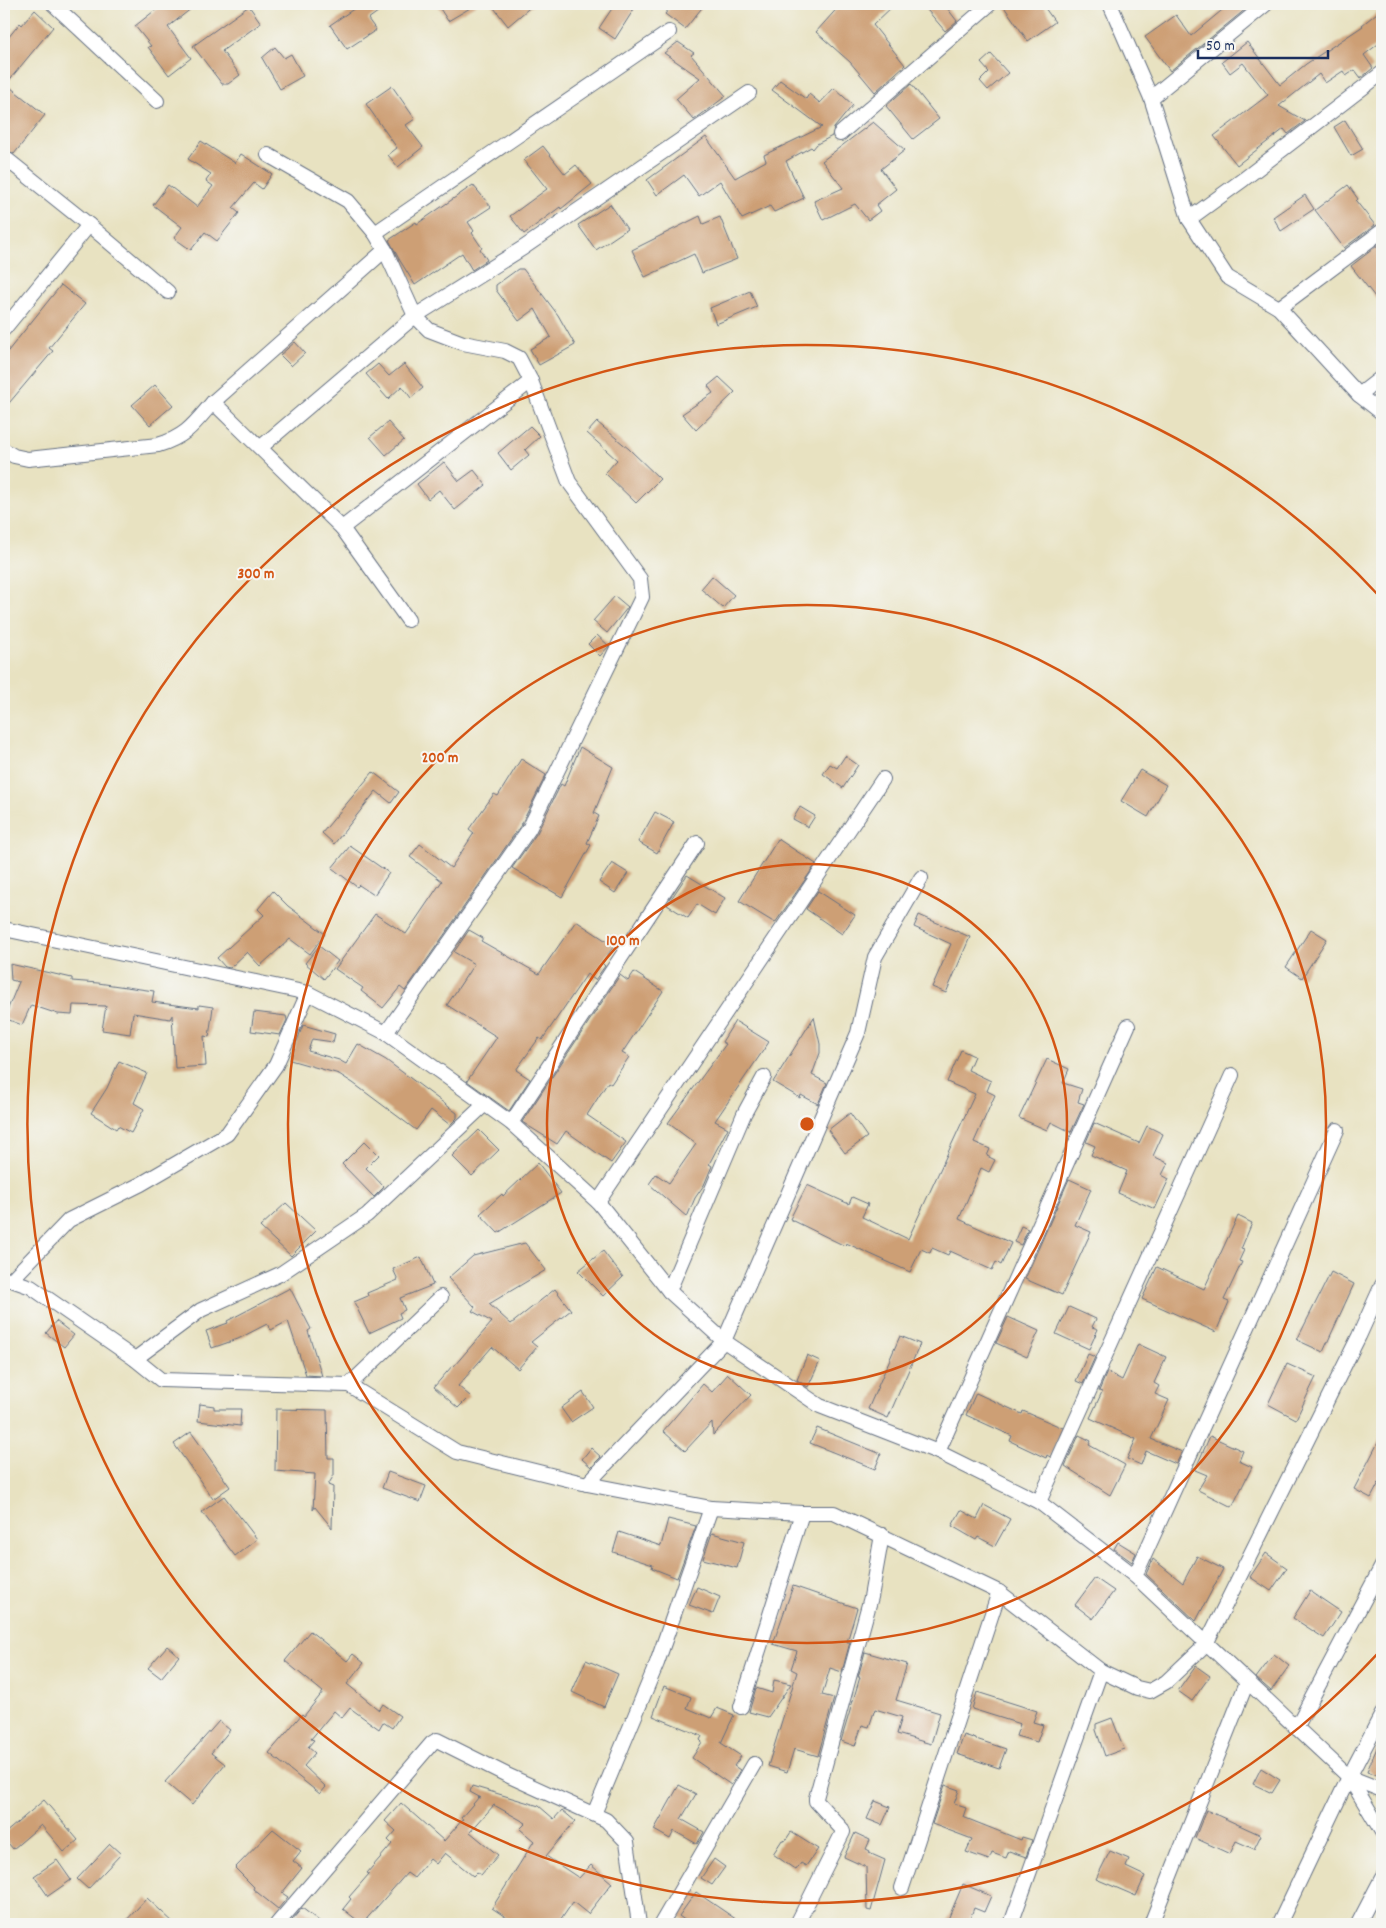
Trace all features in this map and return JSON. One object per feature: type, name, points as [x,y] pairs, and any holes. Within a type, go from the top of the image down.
[{"type":"street","points":[[53,4],[156,101]]},
{"type":"street","points":[[840,134],[990,4]]},
{"type":"street","points":[[1110,4],[1152,98],[1189,219],[1227,277],[1279,308],[1359,395],[1382,413]]},
{"type":"street","points":[[1152,98],[1266,4]]},
{"type":"street","points":[[375,233],[669,32]]},
{"type":"street","points":[[1189,219],[1244,180],[1382,73]]},
{"type":"street","points":[[261,447],[415,316],[523,248],[749,93]]},
{"type":"street","points":[[268,155],[348,200],[375,233],[385,250],[415,316],[429,330],[463,344],[505,351],[518,358],[531,380],[570,482],[640,579],[642,597],[529,829],[386,1034]]},
{"type":"street","points":[[4,157],[89,225],[168,292]]},
{"type":"street","points":[[4,329],[89,225]]},
{"type":"street","points":[[1279,308],[1382,231]]},
{"type":"street","points":[[4,450],[14,456],[28,459],[158,445],[173,440],[188,431],[212,402],[385,250]]},
{"type":"street","points":[[1359,395],[1382,377]]},
{"type":"street","points":[[342,528],[531,380]]},
{"type":"street","points":[[212,402],[261,447],[342,528],[408,620]]},
{"type":"street","points":[[598,1202],[883,779]]},
{"type":"street","points":[[511,1123],[697,842]]},
{"type":"street","points":[[587,1484],[724,1340],[858,1033],[875,957],[921,878]]},
{"type":"street","points":[[4,929],[308,993],[386,1034],[511,1123],[598,1202],[668,1291],[724,1340],[820,1406],[938,1452],[1039,1502],[1135,1576],[1349,1777],[1382,1832]]},
{"type":"street","points":[[308,993],[276,1065],[227,1134],[141,1184],[69,1220],[7,1280],[31,1287],[135,1359],[161,1380],[349,1385],[457,1452],[587,1484],[711,1508],[834,1513],[999,1592],[1101,1671],[1137,1688],[1150,1691],[1166,1682],[1206,1644],[1359,1336],[1382,1285]]},
{"type":"street","points":[[938,1452],[1128,1026]]},
{"type":"street","points":[[1039,1502],[1232,1075]]},
{"type":"street","points":[[668,1291],[744,1114],[764,1077]]},
{"type":"street","points":[[135,1359],[201,1310],[280,1274],[368,1215],[484,1104]]},
{"type":"street","points":[[1135,1576],[1337,1130]]},
{"type":"street","points":[[349,1385],[441,1297]]},
{"type":"street","points":[[594,1814],[657,1663],[711,1508]]},
{"type":"street","points":[[741,1707],[802,1513]]},
{"type":"street","points":[[797,1924],[842,1832],[816,1801],[816,1798],[871,1597],[882,1535]]},
{"type":"street","points":[[1296,1728],[1382,1566]]},
{"type":"street","points":[[902,1888],[999,1592]]},
{"type":"street","points":[[1011,1924],[1101,1671]]},
{"type":"street","points":[[1151,1924],[1247,1682]]},
{"type":"street","points":[[1278,1924],[1349,1777],[1382,1714]]},
{"type":"street","points":[[277,1924],[437,1740],[506,1775],[606,1820],[627,1842],[638,1924]]},
{"type":"street","points":[[661,1924],[754,1764]]},
{"type":"street","points":[[1349,1777],[1382,1790]]},
{"type":"street","points":[[1358,1924],[1382,1878]]},
{"type":"building","points":[[163,4],[197,4],[168,27],[191,58],[169,75],[148,47],[151,46],[135,26]]},
{"type":"building","points":[[361,4],[389,4],[368,19],[376,30],[347,49],[330,25]]},
{"type":"building","points":[[437,4],[477,4],[448,21]]},
{"type":"building","points":[[491,4],[534,4],[508,26]]},
{"type":"building","points":[[615,4],[626,4],[634,9],[615,39],[599,28]]},
{"type":"building","points":[[673,4],[705,4],[685,29],[665,14]]},
{"type":"building","points":[[841,4],[895,4],[873,25],[905,65],[875,92],[850,62],[816,32]]},
{"type":"building","points":[[922,4],[944,4],[957,21],[945,31]]},
{"type":"building","points":[[1002,4],[1042,4],[1055,22],[1028,41]]},
{"type":"building","points":[[1225,4],[1252,4],[1170,71],[1145,37],[1176,15],[1191,36],[1227,6]]},
{"type":"building","points":[[249,6],[261,23],[222,51],[240,75],[228,84],[222,84],[193,46]]},
{"type":"building","points":[[1382,9],[1382,41],[1364,55],[1373,68],[1361,78],[1355,70],[1346,76],[1343,71],[1325,83],[1319,74],[1279,106],[1305,121],[1288,134],[1284,129],[1237,165],[1214,136],[1268,95],[1243,63],[1230,73],[1222,62],[1247,42],[1280,85],[1306,64],[1363,26]]},
{"type":"building","points":[[35,10],[53,27],[6,84],[45,115],[14,154],[4,148],[4,43],[20,23],[22,25]]},
{"type":"building","points":[[678,42],[694,53],[691,55],[726,96],[694,120],[676,99],[700,78],[664,53]]},
{"type":"building","points":[[275,47],[284,58],[291,54],[303,76],[280,89],[262,58]]},
{"type":"building","points":[[991,54],[1008,73],[988,90],[980,81],[989,72],[981,63]]},
{"type":"building","points":[[780,80],[806,99],[809,94],[820,103],[834,88],[853,105],[834,128],[832,136],[817,144],[813,149],[811,147],[786,161],[804,198],[774,212],[770,206],[742,219],[720,181],[699,196],[684,175],[657,195],[647,180],[706,137],[735,178],[766,161],[764,155],[822,127],[772,90]]},
{"type":"building","points":[[911,84],[939,119],[913,139],[886,106]]},
{"type":"building","points":[[392,86],[415,119],[406,125],[423,147],[398,167],[388,155],[397,148],[366,104]]},
{"type":"building","points":[[1345,120],[1363,149],[1351,156],[1334,127]]},
{"type":"building","points":[[873,122],[905,150],[881,169],[896,189],[876,205],[880,211],[868,220],[855,204],[823,220],[814,201],[843,188],[822,161]]},
{"type":"building","points":[[201,141],[235,163],[241,154],[272,174],[262,189],[254,183],[233,208],[239,213],[217,241],[205,232],[191,250],[174,238],[182,227],[153,205],[168,185],[197,207],[213,186],[206,181],[211,174],[188,159]]},
{"type":"building","points":[[543,146],[565,174],[576,165],[592,184],[561,209],[560,207],[524,234],[510,216],[547,189],[524,160]]},
{"type":"building","points":[[473,185],[491,207],[468,222],[487,260],[472,270],[462,253],[415,285],[389,240],[416,222],[417,224]]},
{"type":"building","points":[[1348,185],[1358,199],[1356,201],[1375,225],[1344,248],[1315,210]]},
{"type":"building","points":[[1305,195],[1314,209],[1281,231],[1273,217]]},
{"type":"building","points":[[610,204],[627,229],[596,250],[578,225]]},
{"type":"building","points":[[700,216],[703,224],[720,217],[737,259],[702,273],[694,254],[645,277],[632,250]]},
{"type":"building","points":[[1382,242],[1382,306],[1351,266]]},
{"type":"building","points":[[518,269],[523,269],[558,315],[575,345],[539,365],[530,349],[551,337],[535,309],[519,321],[496,290],[496,285]]},
{"type":"building","points":[[61,285],[85,304],[49,348],[53,351],[4,409],[4,356]]},
{"type":"building","points":[[750,291],[757,307],[716,324],[710,308]]},
{"type":"building","points":[[295,342],[305,353],[291,366],[280,355]]},
{"type":"building","points":[[378,364],[389,376],[404,364],[423,388],[411,398],[402,386],[388,399],[366,374]]},
{"type":"building","points":[[719,377],[735,392],[696,430],[682,414],[713,393],[708,386]]},
{"type":"building","points":[[155,385],[173,405],[150,425],[132,405]]},
{"type":"building","points":[[388,422],[404,440],[386,455],[370,437]]},
{"type":"building","points":[[597,422],[660,479],[636,503],[605,473],[617,460],[587,433]]},
{"type":"building","points":[[530,426],[540,436],[525,450],[529,455],[511,470],[498,453]]},
{"type":"building","points":[[444,462],[459,481],[474,470],[486,485],[455,510],[439,490],[428,499],[417,484]]},
{"type":"building","points":[[712,576],[734,595],[723,608],[701,589]]},
{"type":"building","points":[[615,596],[628,607],[607,633],[593,621]]},
{"type":"building","points":[[597,635],[609,646],[600,656],[588,644]]},
{"type":"building","points":[[580,747],[613,767],[594,813],[599,816],[587,843],[591,845],[562,897],[512,868],[537,833],[561,784],[564,786]]},
{"type":"building","points":[[845,756],[858,765],[843,788],[823,774],[830,764],[837,768]]},
{"type":"building","points":[[521,759],[546,775],[521,825],[405,991],[400,987],[383,1008],[361,991],[363,988],[335,969],[375,914],[406,934],[442,881],[410,857],[420,844],[451,868],[474,833],[469,829],[494,794],[498,796]]},
{"type":"building","points":[[1140,770],[1166,785],[1148,817],[1121,801]]},
{"type":"building","points":[[373,772],[399,792],[391,803],[376,791],[334,844],[322,833]]},
{"type":"building","points":[[800,807],[815,816],[808,827],[793,819]]},
{"type":"building","points":[[655,812],[674,822],[657,853],[638,842]]},
{"type":"building","points":[[778,839],[816,864],[775,923],[739,901]]},
{"type":"building","points":[[350,846],[389,873],[374,895],[359,885],[357,887],[332,868]]},
{"type":"building","points":[[612,863],[628,873],[615,893],[599,882]]},
{"type":"building","points":[[687,875],[725,898],[715,915],[697,904],[688,918],[667,905]]},
{"type":"building","points":[[273,891],[288,906],[325,934],[310,954],[290,939],[260,966],[247,952],[230,968],[225,967],[217,958],[264,915],[258,909]]},
{"type":"building","points":[[818,891],[855,915],[842,934],[806,909]]},
{"type":"building","points":[[919,915],[970,937],[946,993],[932,987],[951,944],[914,927]]},
{"type":"building","points":[[576,921],[614,946],[602,963],[605,966],[595,980],[587,974],[542,1040],[539,1038],[516,1070],[530,1079],[509,1111],[467,1081],[497,1037],[447,1005],[474,964],[454,952],[469,930],[483,938],[481,941],[539,974]]},
{"type":"building","points":[[1311,929],[1327,939],[1302,978],[1286,967]]},
{"type":"building","points":[[319,946],[338,961],[324,979],[305,963]]},
{"type":"building","points":[[10,964],[72,978],[72,981],[154,991],[152,1002],[199,1008],[199,1005],[213,1007],[209,1037],[204,1036],[206,1066],[175,1068],[172,1015],[170,1019],[133,1013],[130,1034],[102,1030],[106,1006],[73,1005],[72,1015],[58,1014],[31,1005],[22,1025],[4,1018],[19,982],[11,980]]},
{"type":"building","points":[[634,972],[663,991],[622,1053],[629,1057],[611,1084],[608,1082],[587,1115],[626,1142],[611,1163],[566,1131],[557,1144],[522,1122],[620,975],[628,981]]},
{"type":"building","points":[[254,1012],[286,1016],[287,1020],[280,1035],[251,1031]]},
{"type":"building","points":[[814,1017],[820,1053],[812,1075],[827,1083],[818,1104],[801,1095],[800,1098],[773,1082]]},
{"type":"building","points":[[735,1021],[769,1042],[715,1121],[728,1128],[709,1164],[712,1166],[687,1217],[649,1184],[656,1174],[669,1183],[696,1144],[668,1123],[726,1044],[722,1042]]},
{"type":"building","points":[[303,1025],[335,1034],[333,1042],[312,1039],[308,1051],[339,1060],[346,1064],[358,1044],[386,1060],[457,1113],[457,1118],[450,1125],[431,1110],[416,1130],[339,1074],[290,1060]]},
{"type":"building","points":[[961,1050],[974,1056],[968,1070],[991,1081],[987,1091],[995,1095],[974,1142],[990,1149],[987,1156],[995,1160],[989,1172],[981,1168],[959,1219],[1011,1243],[1001,1265],[996,1262],[992,1270],[950,1251],[948,1255],[932,1248],[930,1253],[921,1249],[910,1272],[846,1243],[845,1246],[790,1219],[807,1185],[849,1204],[852,1197],[868,1204],[862,1217],[908,1239],[975,1094],[947,1082]]},
{"type":"building","points":[[1047,1059],[1069,1069],[1063,1083],[1082,1089],[1078,1102],[1084,1104],[1071,1132],[1051,1122],[1047,1130],[1019,1118]]},
{"type":"building","points":[[119,1061],[147,1073],[134,1103],[144,1109],[131,1133],[118,1126],[116,1129],[91,1113],[107,1088]]},
{"type":"building","points":[[850,1113],[867,1137],[845,1153],[828,1130]]},
{"type":"building","points":[[1094,1123],[1139,1143],[1147,1126],[1163,1134],[1153,1156],[1168,1163],[1162,1175],[1169,1179],[1155,1209],[1118,1193],[1127,1171],[1091,1155],[1095,1146],[1086,1142]]},
{"type":"building","points":[[479,1130],[499,1150],[472,1176],[452,1156]]},
{"type":"building","points":[[365,1141],[379,1155],[366,1168],[384,1187],[374,1197],[342,1164]]},
{"type":"building","points":[[538,1163],[561,1193],[498,1233],[480,1214],[502,1194],[503,1196]]},
{"type":"building","points":[[1069,1179],[1091,1189],[1075,1225],[1091,1232],[1062,1295],[1025,1279]]},
{"type":"building","points":[[286,1203],[316,1231],[291,1256],[260,1227]]},
{"type":"building","points":[[1238,1216],[1252,1223],[1241,1249],[1244,1250],[1239,1261],[1242,1262],[1224,1300],[1229,1302],[1216,1332],[1142,1299],[1157,1267],[1204,1289]]},
{"type":"building","points":[[1021,1226],[1028,1229],[1021,1245],[1014,1242]]},
{"type":"building","points":[[525,1243],[546,1270],[489,1304],[511,1324],[555,1289],[571,1310],[531,1342],[537,1347],[518,1369],[492,1347],[458,1386],[470,1396],[458,1408],[434,1387],[492,1322],[472,1311],[475,1307],[448,1278],[473,1256]]},
{"type":"building","points":[[603,1251],[623,1277],[603,1296],[578,1271]]},
{"type":"building","points":[[421,1257],[433,1285],[400,1298],[405,1310],[399,1313],[401,1318],[369,1333],[354,1302],[368,1296],[367,1293],[398,1280],[393,1269]]},
{"type":"building","points":[[1331,1272],[1354,1284],[1323,1352],[1297,1340]]},
{"type":"building","points":[[290,1288],[311,1329],[308,1331],[322,1376],[306,1375],[288,1321],[271,1330],[267,1324],[238,1339],[212,1348],[206,1331],[228,1323],[227,1321]]},
{"type":"building","points":[[1069,1307],[1096,1319],[1092,1327],[1098,1329],[1089,1349],[1056,1334]]},
{"type":"building","points":[[1008,1317],[1039,1331],[1027,1357],[996,1343]]},
{"type":"building","points":[[56,1321],[74,1335],[64,1347],[46,1333]]},
{"type":"building","points":[[900,1336],[920,1344],[888,1418],[868,1409]]},
{"type":"building","points":[[1138,1344],[1166,1357],[1154,1383],[1159,1386],[1155,1394],[1169,1400],[1151,1439],[1182,1452],[1176,1464],[1146,1451],[1141,1465],[1127,1459],[1136,1439],[1090,1418],[1102,1392],[1099,1391],[1107,1372],[1122,1380]]},
{"type":"building","points":[[1088,1354],[1095,1357],[1083,1384],[1076,1381]]},
{"type":"building","points":[[807,1355],[820,1361],[808,1387],[797,1380]]},
{"type":"building","points":[[1287,1364],[1316,1377],[1296,1419],[1268,1404]]},
{"type":"building","points":[[728,1374],[751,1395],[713,1435],[712,1422],[685,1451],[663,1431],[703,1384],[712,1392]]},
{"type":"building","points":[[583,1392],[593,1407],[571,1422],[561,1408]]},
{"type":"building","points":[[976,1393],[1022,1414],[1023,1411],[1063,1428],[1050,1457],[1047,1455],[1046,1458],[1010,1441],[1012,1436],[966,1415]]},
{"type":"building","points":[[200,1404],[214,1406],[214,1409],[241,1409],[240,1426],[198,1421]]},
{"type":"building","points":[[276,1409],[327,1410],[328,1458],[334,1458],[334,1475],[328,1485],[333,1487],[332,1528],[315,1507],[313,1510],[315,1474],[275,1471]]},
{"type":"building","points":[[817,1428],[881,1454],[875,1469],[810,1443]]},
{"type":"building","points":[[191,1432],[230,1487],[213,1499],[174,1444]]},
{"type":"building","points":[[1079,1435],[1091,1441],[1089,1445],[1125,1465],[1110,1495],[1065,1466]]},
{"type":"building","points":[[1382,1435],[1382,1477],[1371,1498],[1354,1489]]},
{"type":"building","points":[[1210,1436],[1243,1451],[1239,1461],[1252,1467],[1232,1507],[1198,1490],[1207,1475],[1195,1470]]},
{"type":"building","points":[[591,1448],[601,1457],[591,1467],[582,1459]]},
{"type":"building","points":[[388,1472],[426,1486],[420,1502],[382,1488]]},
{"type":"building","points":[[224,1496],[257,1539],[235,1556],[202,1512]]},
{"type":"building","points":[[984,1505],[1010,1519],[995,1546],[978,1537],[976,1540],[952,1526],[961,1510],[977,1519]]},
{"type":"building","points":[[668,1519],[696,1526],[677,1578],[652,1568],[653,1565],[613,1552],[619,1532],[661,1546]]},
{"type":"building","points":[[712,1533],[744,1542],[737,1568],[703,1559]]},
{"type":"building","points":[[1118,1542],[1136,1553],[1132,1562],[1114,1549]]},
{"type":"building","points":[[1266,1553],[1287,1568],[1271,1591],[1250,1577]]},
{"type":"building","points":[[1197,1556],[1223,1569],[1196,1621],[1146,1574],[1153,1559],[1183,1583]]},
{"type":"building","points":[[1095,1578],[1114,1591],[1093,1619],[1075,1605]]},
{"type":"building","points":[[793,1586],[857,1608],[847,1642],[850,1642],[842,1672],[830,1668],[822,1695],[834,1698],[818,1756],[794,1749],[787,1772],[768,1766],[797,1672],[791,1669],[797,1651],[773,1644]]},
{"type":"building","points":[[697,1587],[720,1597],[713,1614],[689,1605]]},
{"type":"building","points":[[1310,1591],[1341,1612],[1324,1638],[1293,1618]]},
{"type":"building","points":[[310,1631],[347,1661],[353,1654],[364,1663],[347,1684],[379,1710],[383,1704],[400,1716],[392,1728],[383,1722],[379,1729],[350,1708],[342,1718],[334,1711],[311,1739],[314,1740],[308,1747],[315,1753],[304,1766],[326,1787],[320,1794],[269,1753],[302,1714],[304,1716],[323,1692],[285,1661]]},
{"type":"building","points":[[167,1646],[179,1656],[161,1678],[148,1668]]},
{"type":"building","points":[[865,1652],[907,1664],[896,1700],[940,1713],[931,1744],[897,1734],[902,1717],[875,1709],[869,1727],[862,1725],[855,1746],[841,1741],[860,1677],[858,1677]]},
{"type":"building","points":[[1274,1654],[1289,1666],[1271,1691],[1256,1678]]},
{"type":"building","points":[[586,1660],[618,1674],[604,1707],[572,1692]]},
{"type":"building","points":[[1196,1666],[1210,1676],[1192,1701],[1178,1691]]},
{"type":"building","points":[[774,1680],[791,1684],[768,1717],[749,1712],[756,1688],[772,1693]]},
{"type":"building","points":[[664,1686],[691,1697],[687,1708],[711,1718],[717,1708],[734,1715],[721,1743],[741,1756],[734,1766],[740,1770],[731,1785],[692,1758],[702,1742],[700,1740],[702,1736],[653,1716]]},
{"type":"building","points":[[977,1692],[1037,1711],[1033,1722],[1043,1725],[1037,1742],[1016,1736],[1020,1724],[972,1709]]},
{"type":"building","points":[[1112,1718],[1124,1749],[1105,1756],[1096,1730],[1096,1724]]},
{"type":"building","points":[[219,1721],[230,1730],[211,1753],[225,1764],[192,1805],[165,1782]]},
{"type":"building","points":[[964,1735],[1006,1749],[999,1768],[957,1754]]},
{"type":"building","points":[[1382,1736],[1382,1777],[1367,1771]]},
{"type":"building","points":[[1261,1768],[1280,1780],[1272,1793],[1253,1784]]},
{"type":"building","points":[[679,1785],[696,1794],[681,1819],[704,1832],[697,1844],[674,1831],[670,1839],[654,1830]]},
{"type":"building","points":[[945,1785],[959,1790],[954,1804],[966,1808],[963,1817],[1021,1840],[1022,1837],[1032,1840],[1026,1857],[1009,1851],[1006,1858],[992,1853],[989,1860],[966,1852],[972,1839],[932,1824]]},
{"type":"building","points":[[472,1786],[539,1806],[554,1819],[562,1810],[575,1821],[546,1856],[579,1878],[591,1865],[612,1883],[588,1914],[573,1902],[558,1924],[516,1924],[492,1908],[534,1841],[520,1829],[526,1823],[494,1805],[470,1832],[498,1855],[481,1875],[477,1872],[473,1876],[445,1853],[436,1864],[430,1859],[414,1878],[407,1873],[362,1924],[343,1909],[351,1899],[349,1897],[369,1874],[367,1873],[392,1844],[388,1840],[396,1831],[385,1821],[401,1803],[444,1841],[479,1797],[481,1798],[470,1792]]},
{"type":"building","points":[[44,1800],[78,1840],[64,1852],[41,1825],[13,1849],[4,1838],[4,1834]]},
{"type":"building","points":[[875,1801],[890,1807],[882,1825],[867,1819]]},
{"type":"building","points":[[1206,1810],[1261,1835],[1254,1849],[1236,1841],[1230,1854],[1195,1838]]},
{"type":"building","points":[[273,1829],[301,1851],[293,1861],[302,1868],[282,1893],[288,1897],[278,1909],[253,1889],[254,1887],[235,1868]]},
{"type":"building","points":[[791,1832],[818,1849],[806,1866],[801,1863],[796,1870],[773,1854],[782,1840],[785,1841]]},
{"type":"building","points":[[855,1833],[870,1840],[866,1849],[870,1851],[869,1853],[885,1860],[871,1911],[867,1910],[866,1867],[844,1857]]},
{"type":"building","points":[[110,1844],[121,1854],[88,1889],[77,1879]]},
{"type":"building","points":[[1110,1851],[1129,1859],[1126,1867],[1145,1876],[1136,1896],[1096,1879]]},
{"type":"building","points":[[714,1859],[725,1867],[712,1885],[701,1878]]},
{"type":"building","points":[[57,1860],[71,1880],[48,1896],[34,1876]]},
{"type":"building","points":[[963,1884],[991,1896],[984,1912],[974,1908],[968,1924],[946,1924]]},
{"type":"building","points":[[696,1892],[743,1924],[690,1924],[679,1916]]},
{"type":"building","points":[[147,1898],[175,1924],[123,1924]]},
{"type":"building","points":[[302,1908],[323,1924],[297,1924],[292,1920]]}]
